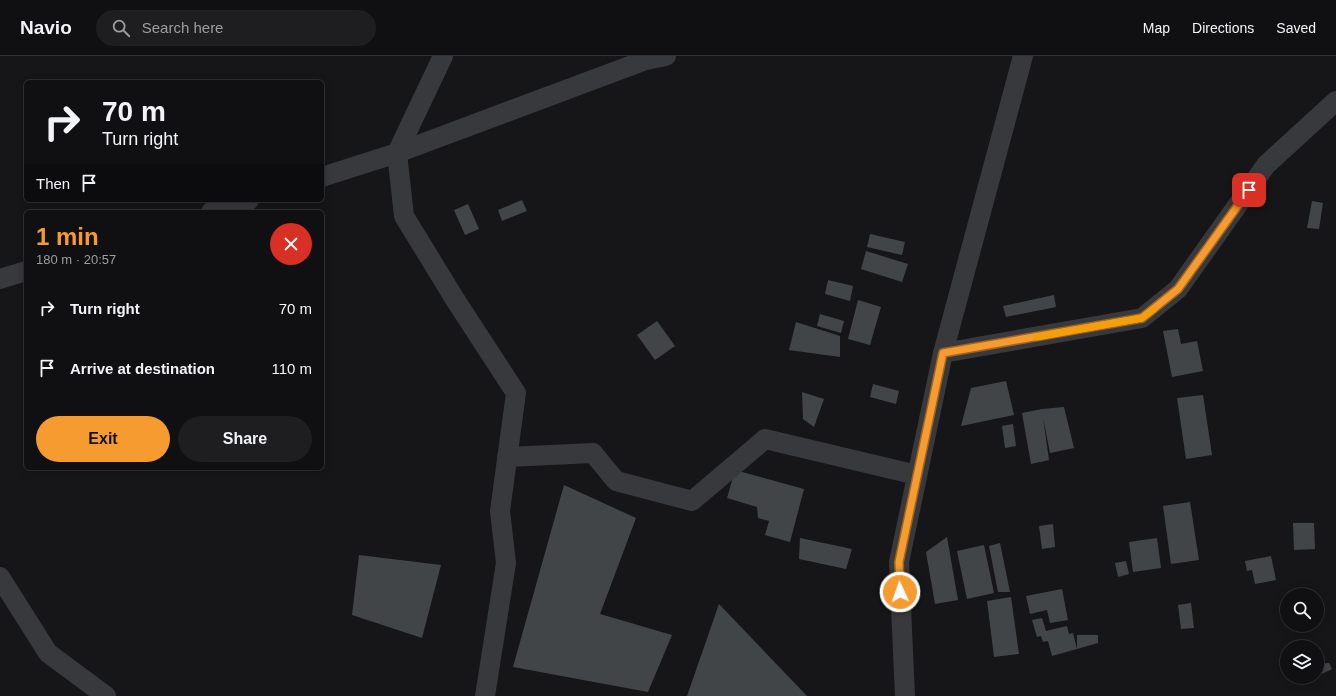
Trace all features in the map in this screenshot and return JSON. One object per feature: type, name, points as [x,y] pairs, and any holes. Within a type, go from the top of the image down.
[{"type":"street","points":[[443,56],[397,153],[404,216],[456,301],[516,393],[500,511],[506,563],[485,696]]},
{"type":"street","points":[[324,176],[397,153],[646,60],[666,56]]},
{"type":"street","points":[[905,696],[899,562],[943,353],[1023,56]]},
{"type":"street","points":[[943,353],[1142,318],[1178,289],[1266,166],[1336,101]]},
{"type":"street","points":[[218,210],[243,202]]},
{"type":"street","points":[[0,280],[24,272]]},
{"type":"street","points":[[507,457],[594,453],[616,481],[692,501],[765,439],[917,475]]},
{"type":"street","points":[[0,577],[48,653],[106,696]]},
{"type":"building","points":[[522,200],[527,211],[502,221],[498,210]]},
{"type":"building","points":[[1312,201],[1323,203],[1319,229],[1307,228]]},
{"type":"building","points":[[468,204],[479,229],[465,235],[454,210]]},
{"type":"building","points":[[870,234],[905,242],[902,255],[867,247]]},
{"type":"building","points":[[866,251],[908,264],[902,282],[861,269]]},
{"type":"building","points":[[828,280],[853,286],[850,301],[825,294]]},
{"type":"building","points":[[1054,295],[1056,307],[1006,317],[1003,306]]},
{"type":"building","points":[[858,300],[881,307],[870,345],[848,339]]},
{"type":"building","points":[[820,314],[844,321],[841,333],[817,326]]},
{"type":"building","points":[[657,321],[675,346],[655,360],[637,335]]},
{"type":"building","points":[[796,322],[840,336],[840,357],[789,350]]},
{"type":"building","points":[[1178,329],[1181,344],[1197,341],[1203,371],[1172,377],[1163,331]]},
{"type":"building","points":[[1006,381],[1014,415],[961,426],[971,388]]},
{"type":"building","points":[[873,384],[899,391],[896,404],[870,397]]},
{"type":"building","points":[[802,392],[824,399],[814,427],[803,419]]},
{"type":"building","points":[[1203,395],[1212,455],[1186,459],[1177,398]]},
{"type":"building","points":[[1064,407],[1074,448],[1050,453],[1043,417],[1049,460],[1031,464],[1022,413]]},
{"type":"building","points":[[1013,424],[1016,446],[1005,448],[1002,426]]},
{"type":"building","points":[[735,470],[804,489],[790,542],[765,535],[769,521],[758,518],[757,507],[727,498]]},
{"type":"building","points":[[564,485],[636,518],[600,614],[672,635],[648,692],[513,667]]},
{"type":"building","points":[[1190,502],[1199,560],[1171,564],[1163,506]]},
{"type":"building","points":[[1293,523],[1314,523],[1315,549],[1294,550]]},
{"type":"building","points":[[1053,524],[1055,547],[1042,549],[1039,526]]},
{"type":"building","points":[[947,537],[958,600],[935,604],[926,552]]},
{"type":"building","points":[[800,538],[852,549],[846,569],[799,559]]},
{"type":"building","points":[[1157,538],[1161,568],[1133,572],[1129,542]]},
{"type":"building","points":[[1000,543],[1010,592],[998,592],[989,546]]},
{"type":"building","points":[[984,545],[994,593],[967,599],[957,551]]},
{"type":"building","points":[[359,555],[441,565],[422,638],[352,615]]},
{"type":"building","points":[[1271,556],[1276,580],[1255,584],[1252,570],[1247,571],[1245,561]]},
{"type":"building","points":[[1126,561],[1129,574],[1118,577],[1115,563]]},
{"type":"building","points":[[1062,589],[1068,620],[1050,623],[1047,610],[1030,614],[1026,596]]},
{"type":"building","points":[[1011,597],[1019,654],[994,657],[987,601]]},
{"type":"building","points":[[1191,603],[1194,628],[1181,629],[1178,605]]},
{"type":"building","points":[[719,604],[807,696],[687,696]]},
{"type":"building","points":[[1042,618],[1046,631],[1067,626],[1069,634],[1073,633],[1077,649],[1052,656],[1048,641],[1043,642],[1041,636],[1037,637],[1032,620]]},
{"type":"building","points":[[1077,635],[1098,635],[1098,643],[1077,649]]},
{"type":"building","points":[[1324,663],[1329,663],[1332,669],[1324,673]]},
{"type":"slow traffic","points":[[1037,337],[1142,318],[1154,309]]},
{"type":"route","points":[[900,592],[899,562],[943,353],[1142,318],[1178,289],[1249,190]]}]
